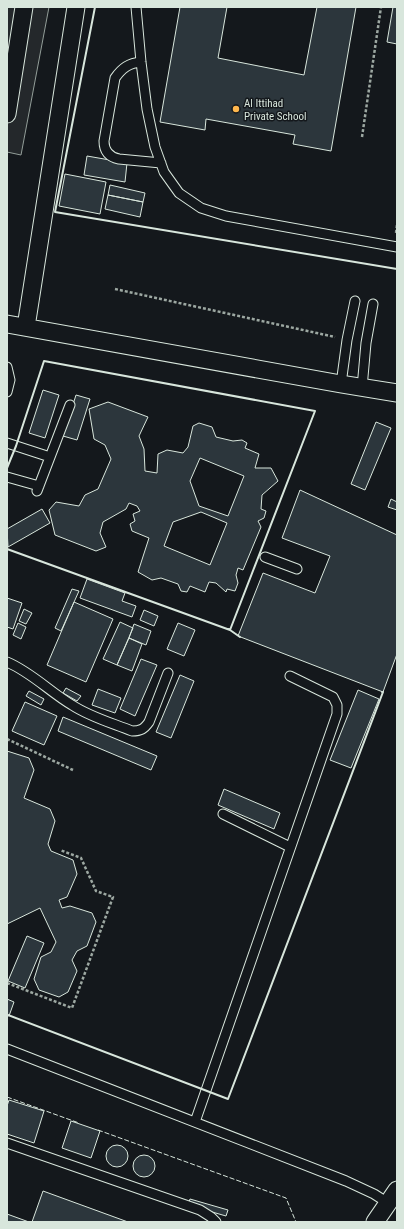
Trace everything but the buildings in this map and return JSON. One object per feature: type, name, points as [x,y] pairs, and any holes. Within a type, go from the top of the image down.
[{"type":"street","points":[[7,114],[24,7]]},
{"type":"street","points":[[26,327],[76,7]]},
{"type":"street","points":[[7,324],[397,394]]},
{"type":"street","points":[[374,1222],[392,1196]]},
{"type":"lane","points":[[136,7],[147,109],[155,147],[164,172],[179,193],[201,208],[226,216],[397,247]]},
{"type":"lane","points":[[141,62],[126,66],[115,78],[104,148],[113,158],[160,163]]},
{"type":"lane","points":[[341,384],[347,340],[355,301]]},
{"type":"lane","points":[[362,388],[366,343],[373,304]]},
{"type":"lane","points":[[7,367],[10,380],[7,392]]},
{"type":"lane","points":[[7,477],[38,488],[70,405]]},
{"type":"lane","points":[[7,443],[50,457]]},
{"type":"lane","points":[[264,557],[297,569]]},
{"type":"lane","points":[[7,662],[38,680],[73,706],[132,731],[139,731],[145,728],[149,722],[168,673]]},
{"type":"lane","points":[[195,1122],[337,714],[337,705],[333,697],[290,676]]},
{"type":"lane","points":[[223,814],[290,847]]},
{"type":"lane","points":[[7,1049],[346,1181],[374,1194],[392,1196]]},
{"type":"lane","points":[[7,1143],[200,1210],[216,1222]]},
{"type":"path","points":[[362,137],[381,7]]},
{"type":"path","points":[[115,289],[347,340]]},
{"type":"path","points":[[7,739],[73,770]]},
{"type":"path","points":[[7,983],[72,1008],[114,897],[96,891],[81,858],[60,850]]},
{"type":"shaded area","points":[[7,7],[49,7],[21,155],[7,152]]},
{"type":"fence","points":[[7,1097],[79,1123]]},
{"type":"fence","points":[[98,1130],[286,1198],[296,1222]]},
{"type":"wall","points":[[95,7],[55,212],[397,269]]},
{"type":"wall","points":[[7,468],[16,446],[44,361],[315,411],[230,630],[229,629]]},
{"type":"wall","points":[[7,549],[230,630],[240,637]]},
{"type":"wall","points":[[8,1015],[228,1099],[382,692]]},
{"type":"place","name":"Al Ittihad Private School","points":[[236,109]]}]
